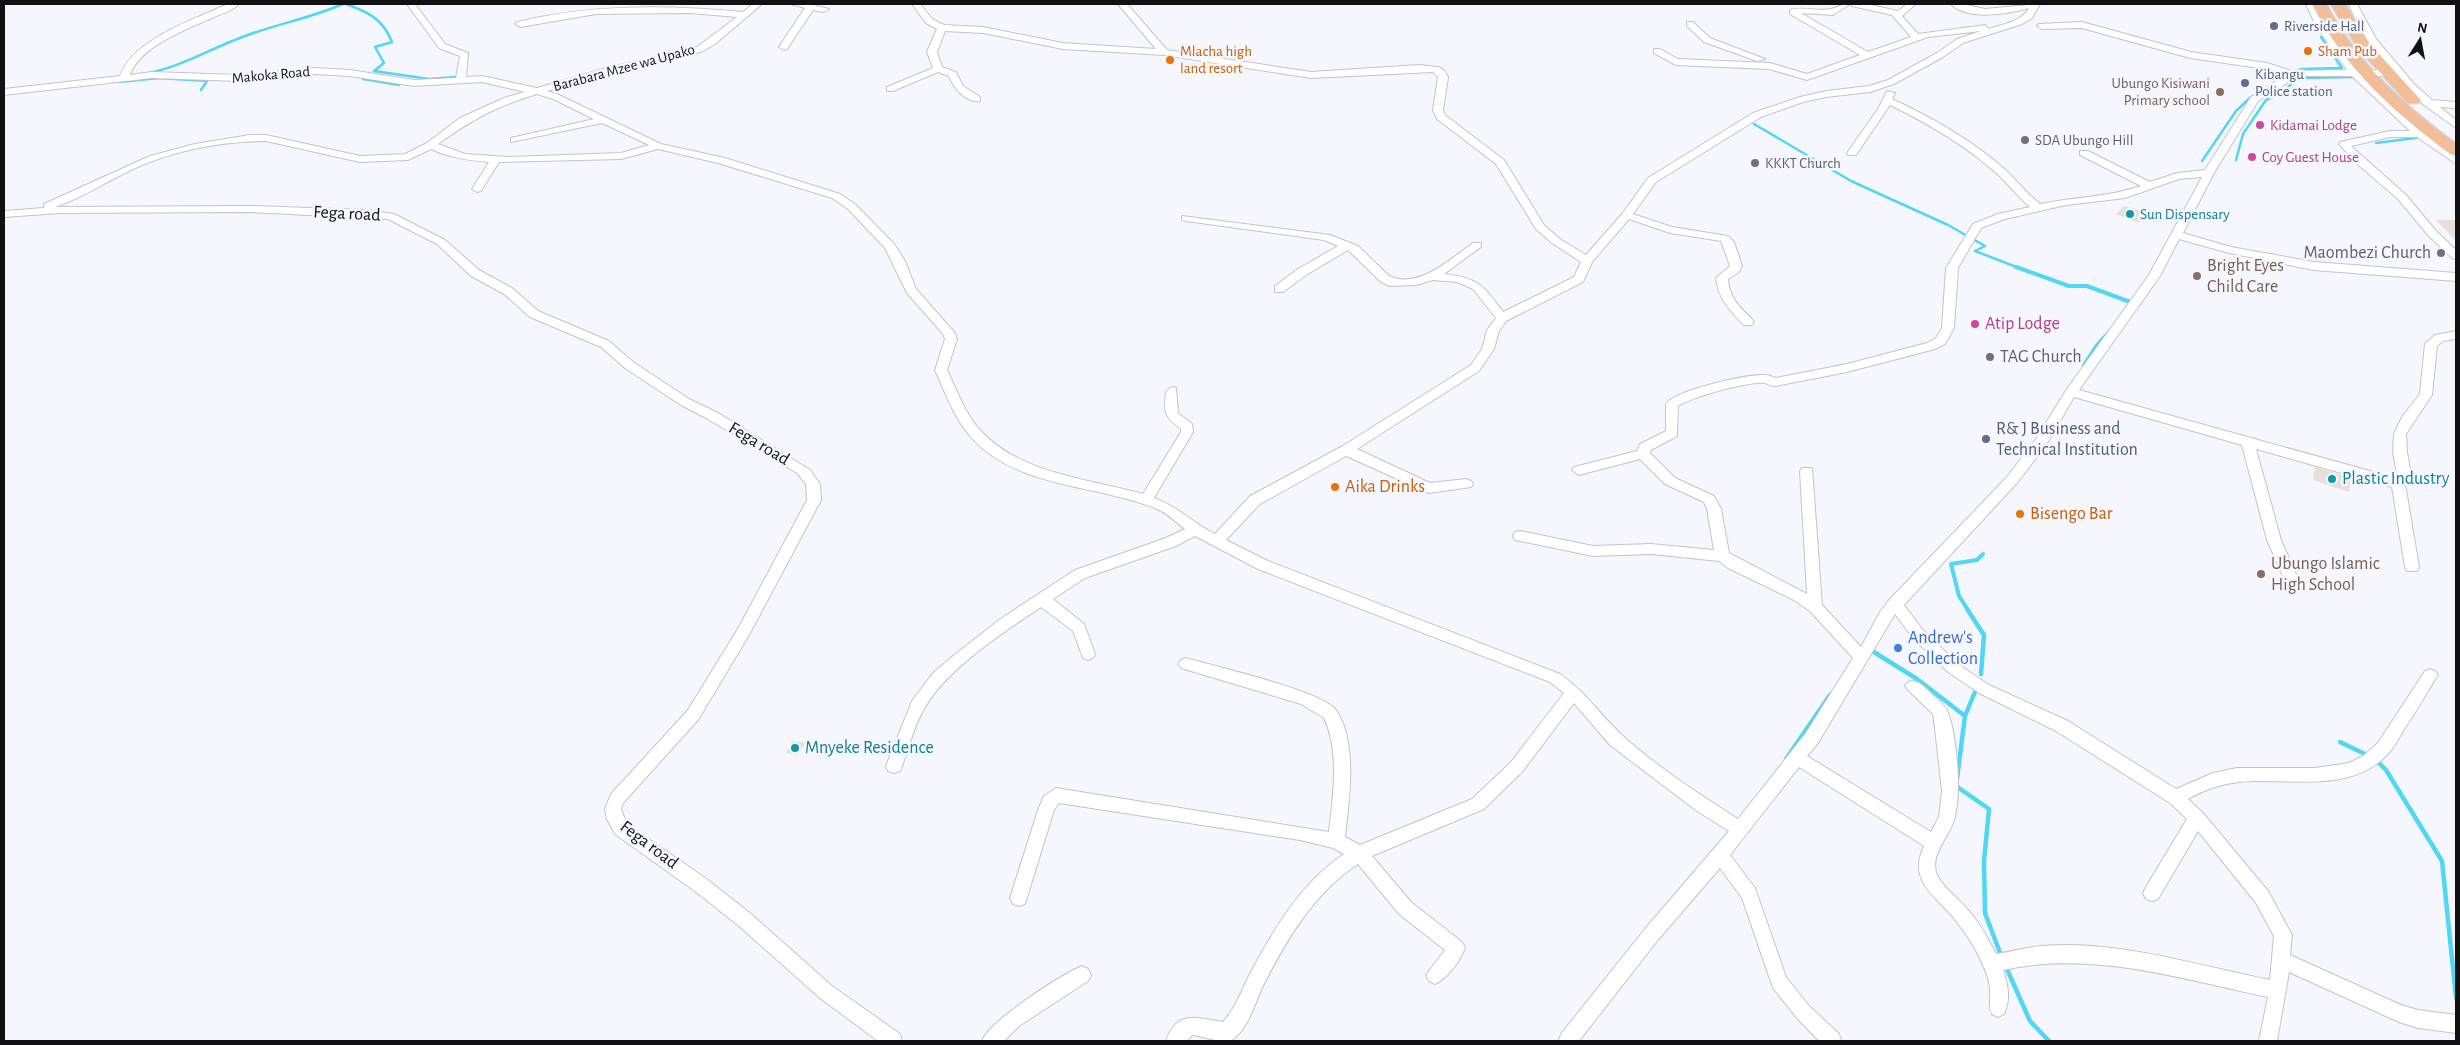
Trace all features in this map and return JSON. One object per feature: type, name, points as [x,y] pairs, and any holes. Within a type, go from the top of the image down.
[{"type":"main road","points":[[2319,4],[2360,72],[2427,134],[2456,151]]},
{"type":"main road","points":[[2338,4],[2362,44],[2456,137]]},
{"type":"street","points":[[124,78],[126,68],[146,50],[196,22],[235,4]]},
{"type":"street","points":[[411,4],[443,47],[464,55],[461,79]]},
{"type":"street","points":[[587,4],[596,11]]},
{"type":"street","name":"Barabara Mzee wa Upako","points":[[31,211],[67,200],[140,162],[240,139],[266,138],[349,157],[374,160],[408,157],[431,145],[464,120],[507,100],[612,69],[678,56],[700,49],[712,42],[758,4]]},
{"type":"street","points":[[794,4],[824,9]]},
{"type":"street","points":[[916,4],[929,21],[942,28],[983,30],[1063,46],[1164,52],[1311,75],[1419,68],[1435,69],[1441,72],[1443,77],[1438,110],[1441,117],[1500,162],[1509,173],[1540,227],[1556,241],[1587,261]]},
{"type":"street","points":[[1122,4],[1164,52]]},
{"type":"street","points":[[1846,4],[1833,12],[1800,10],[1793,12],[1865,54]]},
{"type":"street","points":[[1855,4],[1898,15],[1916,37]]},
{"type":"street","points":[[1898,15],[1912,4]]},
{"type":"street","points":[[1955,4],[1970,10],[1988,13],[2036,4]]},
{"type":"street","points":[[1216,542],[1234,520],[1255,500],[1346,450],[1475,368],[1488,349],[1492,330],[1502,318],[1516,309],[1579,279],[1587,261],[1627,215],[1652,180],[1666,170],[1757,115],[1784,104],[1826,94],[1870,89],[1891,82],[1940,55],[1960,41],[2006,28],[2029,16],[2036,4]]},
{"type":"street","points":[[2310,4],[2325,37],[2360,72]]},
{"type":"street","points":[[2353,4],[2370,39],[2392,72]]},
{"type":"street","points":[[784,47],[810,7]]},
{"type":"street","points":[[520,24],[596,11],[690,10],[743,15]]},
{"type":"street","points":[[1690,24],[1703,37],[1717,44],[1787,67],[1807,77],[1826,94]]},
{"type":"street","points":[[2042,26],[2082,25],[2190,55],[2267,66],[2292,74],[2392,72]]},
{"type":"street","points":[[938,69],[932,52],[942,28]]},
{"type":"street","points":[[1657,50],[1676,62],[1770,66],[1807,77],[1865,54],[1916,37],[1952,30],[2006,28]]},
{"type":"street","points":[[890,89],[938,69],[954,74],[959,88],[977,99]]},
{"type":"street","name":"Makoka Road","points":[[4,92],[162,75],[239,78],[316,71],[350,73],[402,82],[431,83],[461,79],[482,79],[536,91],[564,101],[658,146]]},
{"type":"street","points":[[1568,1041],[1651,935],[1720,856],[1812,738],[1862,657],[1881,622],[1895,603],[2012,480],[2041,442],[2071,392],[2154,276],[2178,235],[2209,173],[2254,99],[2292,74]]},
{"type":"street","points":[[1852,153],[1888,101],[1891,82]]},
{"type":"street","points":[[1888,101],[1923,117],[1962,141],[2001,171],[2024,197],[2038,208]]},
{"type":"street","points":[[2422,103],[2456,105]]},
{"type":"street","points":[[2422,103],[2456,125]]},
{"type":"street","points":[[515,140],[603,120]]},
{"type":"street","points":[[2456,161],[2427,134],[2390,134],[2344,144],[2402,197],[2432,233],[2456,256]]},
{"type":"street","points":[[431,145],[455,155],[495,160],[621,156],[658,146],[730,162],[820,190],[843,200],[894,251],[911,290],[949,333],[951,339],[941,370],[965,418],[984,442],[996,452],[1023,466],[1146,500],[1174,512],[1195,530],[1216,542],[1263,564],[1542,672],[1574,692],[1616,740],[1637,758],[1703,806],[1740,829]]},
{"type":"street","points":[[2084,153],[2150,186]]},
{"type":"street","points":[[477,189],[495,160]]},
{"type":"street","points":[[1643,454],[1645,447],[1672,433],[1672,404],[1680,399],[1764,379],[1776,382],[1848,368],[1911,352],[1940,341],[1948,328],[1952,268],[1974,229],[1991,219],[2038,208],[2125,195],[2185,175],[2209,173]]},
{"type":"street","name":"Fega road","points":[[4,214],[31,211],[251,208],[288,212],[368,213],[390,216],[441,242],[475,273],[508,290],[534,314],[605,344],[629,365],[685,402],[713,416],[802,470],[810,477],[815,486],[814,500],[718,676],[685,726],[627,786],[617,798],[613,809],[615,820],[622,829],[702,886],[745,920],[826,992],[893,1041]]},
{"type":"street","points":[[1627,215],[1670,230],[1724,238],[1728,242],[1736,266],[1735,270],[1722,278],[1723,291],[1734,308],[1748,322]]},
{"type":"street","points":[[1186,218],[1314,234],[1348,245],[1360,252],[1385,279],[1394,283],[1416,281],[1433,276],[1477,245]]},
{"type":"street","points":[[2178,235],[2229,250],[2314,266],[2456,277]]},
{"type":"street","points":[[1279,289],[1302,272],[1348,245]]},
{"type":"street","points":[[1433,276],[1459,279],[1476,286],[1482,291],[1496,313],[1502,318]]},
{"type":"street","points":[[2412,568],[2398,483],[2404,475],[2400,452],[2400,434],[2407,420],[2426,395],[2431,344],[2439,338],[2456,335]]},
{"type":"street","points":[[1146,500],[1187,432],[1187,427],[1172,417],[1170,410],[1172,392]]},
{"type":"street","points":[[2071,392],[2398,483]]},
{"type":"street","points":[[2247,442],[2274,540],[2294,586]]},
{"type":"street","points":[[1346,450],[1429,488],[1448,488],[1466,484]]},
{"type":"street","points":[[1579,470],[1643,454]]},
{"type":"street","points":[[1643,454],[1670,481],[1709,499],[1714,509],[1722,556]]},
{"type":"street","points":[[1806,471],[1815,607]]},
{"type":"street","points":[[894,766],[917,706],[938,678],[1004,624],[1080,574],[1170,542],[1195,530]]},
{"type":"street","points":[[1520,536],[1593,551],[1651,549],[1722,556],[1744,571],[1776,584],[1815,607],[1848,645],[1862,657]]},
{"type":"street","points":[[1042,600],[1078,628],[1088,654]]},
{"type":"street","points":[[1895,603],[1918,634],[1952,668],[1984,689],[2062,726],[2176,798],[2197,818],[2262,897],[2275,916],[2282,935],[2278,990],[2268,1041]]},
{"type":"street","points":[[1186,664],[1305,699],[1330,713],[1337,736],[1342,773],[1336,841]]},
{"type":"street","points":[[2176,798],[2200,784],[2236,775],[2296,776],[2326,774],[2364,765],[2374,759],[2384,748],[2430,675]]},
{"type":"street","points":[[1913,686],[1938,709],[1941,715],[1950,771],[1947,817],[1926,864],[1932,882],[1962,915],[1991,964],[1999,988],[1998,1008]]},
{"type":"street","points":[[1175,1041],[1188,1026],[1193,1025],[1227,1032],[1243,1009],[1258,977],[1302,906],[1327,877],[1360,854],[1385,842],[1455,815],[1484,798],[1513,769],[1574,692]]},
{"type":"street","points":[[1796,757],[1934,843]]},
{"type":"street","points":[[1019,898],[1046,810],[1056,794],[1336,841],[1360,854],[1396,899],[1456,948],[1454,953],[1435,974]]},
{"type":"street","points":[[2152,893],[2197,818]]},
{"type":"street","points":[[1720,856],[1749,894],[1779,982],[1803,1012],[1832,1041]]},
{"type":"street","points":[[1991,964],[2047,954],[2087,956],[2182,970],[2278,990]]},
{"type":"street","points":[[2280,959],[2399,1013],[2418,1020],[2456,1024]]},
{"type":"street","points":[[991,1041],[1012,1020],[1082,975]]},
{"type":"building","name":"Sun Dispensary","points":[[2124,206],[2142,211],[2145,221],[2136,222],[2116,214]]},
{"type":"building","points":[[2436,220],[2456,220],[2456,241]]},
{"type":"building","name":"Plastic Industry","points":[[2315,467],[2351,478],[2349,492],[2313,480]]},
{"type":"building","name":"Mnyeke Residence","points":[[792,741],[806,743],[797,755],[786,753]]},
{"type":"waterway","points":[[149,73],[186,61],[245,36],[343,4]]},
{"type":"waterway","points":[[346,4],[374,17],[384,27],[392,42],[375,47],[384,63],[374,71],[429,79],[455,77]]},
{"type":"waterway","points":[[2290,73],[2302,69],[2342,68],[2321,37]]},
{"type":"waterway","points":[[2236,160],[2243,134],[2266,100],[2278,95],[2299,78],[2357,77]]},
{"type":"waterway","points":[[120,82],[159,78],[207,81],[201,90]]},
{"type":"waterway","points":[[363,79],[399,85]]},
{"type":"waterway","points":[[2202,161],[2236,111],[2251,97],[2269,87]]},
{"type":"waterway","points":[[1754,124],[1851,181],[1948,225],[1985,246],[1975,251],[2019,268]]},
{"type":"waterway","points":[[2376,143],[2423,137]]},
{"type":"waterway","points":[[2016,267],[2069,286],[2087,286],[2133,303]]},
{"type":"waterway","points":[[2084,365],[2097,345],[2110,331]]},
{"type":"waterway","points":[[1968,610],[1959,596],[1951,564],[1977,560],[1983,554]]},
{"type":"waterway","points":[[1967,609],[1984,635],[1981,674]]},
{"type":"waterway","points":[[1869,649],[1917,679],[1965,716]]},
{"type":"waterway","points":[[1965,716],[1975,692]]},
{"type":"waterway","points":[[1786,759],[1830,695]]},
{"type":"waterway","points":[[1957,779],[1965,716]]},
{"type":"waterway","points":[[2340,742],[2369,756]]},
{"type":"waterway","points":[[2375,759],[2386,770],[2442,861],[2456,998]]},
{"type":"waterway","points":[[1956,786],[1989,809],[1984,861],[1985,913],[2002,958]]},
{"type":"waterway","points":[[2006,967],[2030,1021],[2049,1041]]},
{"type":"place","name":"Riverside Hall","points":[[2274,26]]},
{"type":"place","name":"Sham Pub","points":[[2308,51]]},
{"type":"place","name":"Mlacha high land resort","points":[[1170,60]]},
{"type":"place","name":"Kibangu Police station","points":[[2245,83]]},
{"type":"place","name":"Ubungo Kisiwani Primary school","points":[[2220,92]]},
{"type":"place","name":"Kidamai Lodge","points":[[2260,125]]},
{"type":"place","name":"SDA Ubungo Hill","points":[[2025,140]]},
{"type":"place","name":"Coy Guest House","points":[[2252,157]]},
{"type":"place","name":"KKKT Church","points":[[1755,163]]},
{"type":"place","name":"Sun Dispensary","points":[[2130,214]]},
{"type":"place","name":"Maombezi Church","points":[[2441,253]]},
{"type":"place","name":"Bright Eyes Child Care","points":[[2197,276]]},
{"type":"place","name":"Atip Lodge","points":[[1975,324]]},
{"type":"place","name":"TAG Church","points":[[1990,357]]},
{"type":"place","name":"R& J Business and Technical Institution","points":[[1986,439]]},
{"type":"place","name":"Plastic Industry","points":[[2332,479]]},
{"type":"place","name":"Aika Drinks","points":[[1335,487]]},
{"type":"place","name":"Bisengo Bar","points":[[2020,514]]},
{"type":"place","name":"Ubungo Islamic High School","points":[[2261,574]]},
{"type":"place","name":"Andrew's Collection","points":[[1898,648]]},
{"type":"place","name":"Mnyeke Residence","points":[[795,748]]}]
